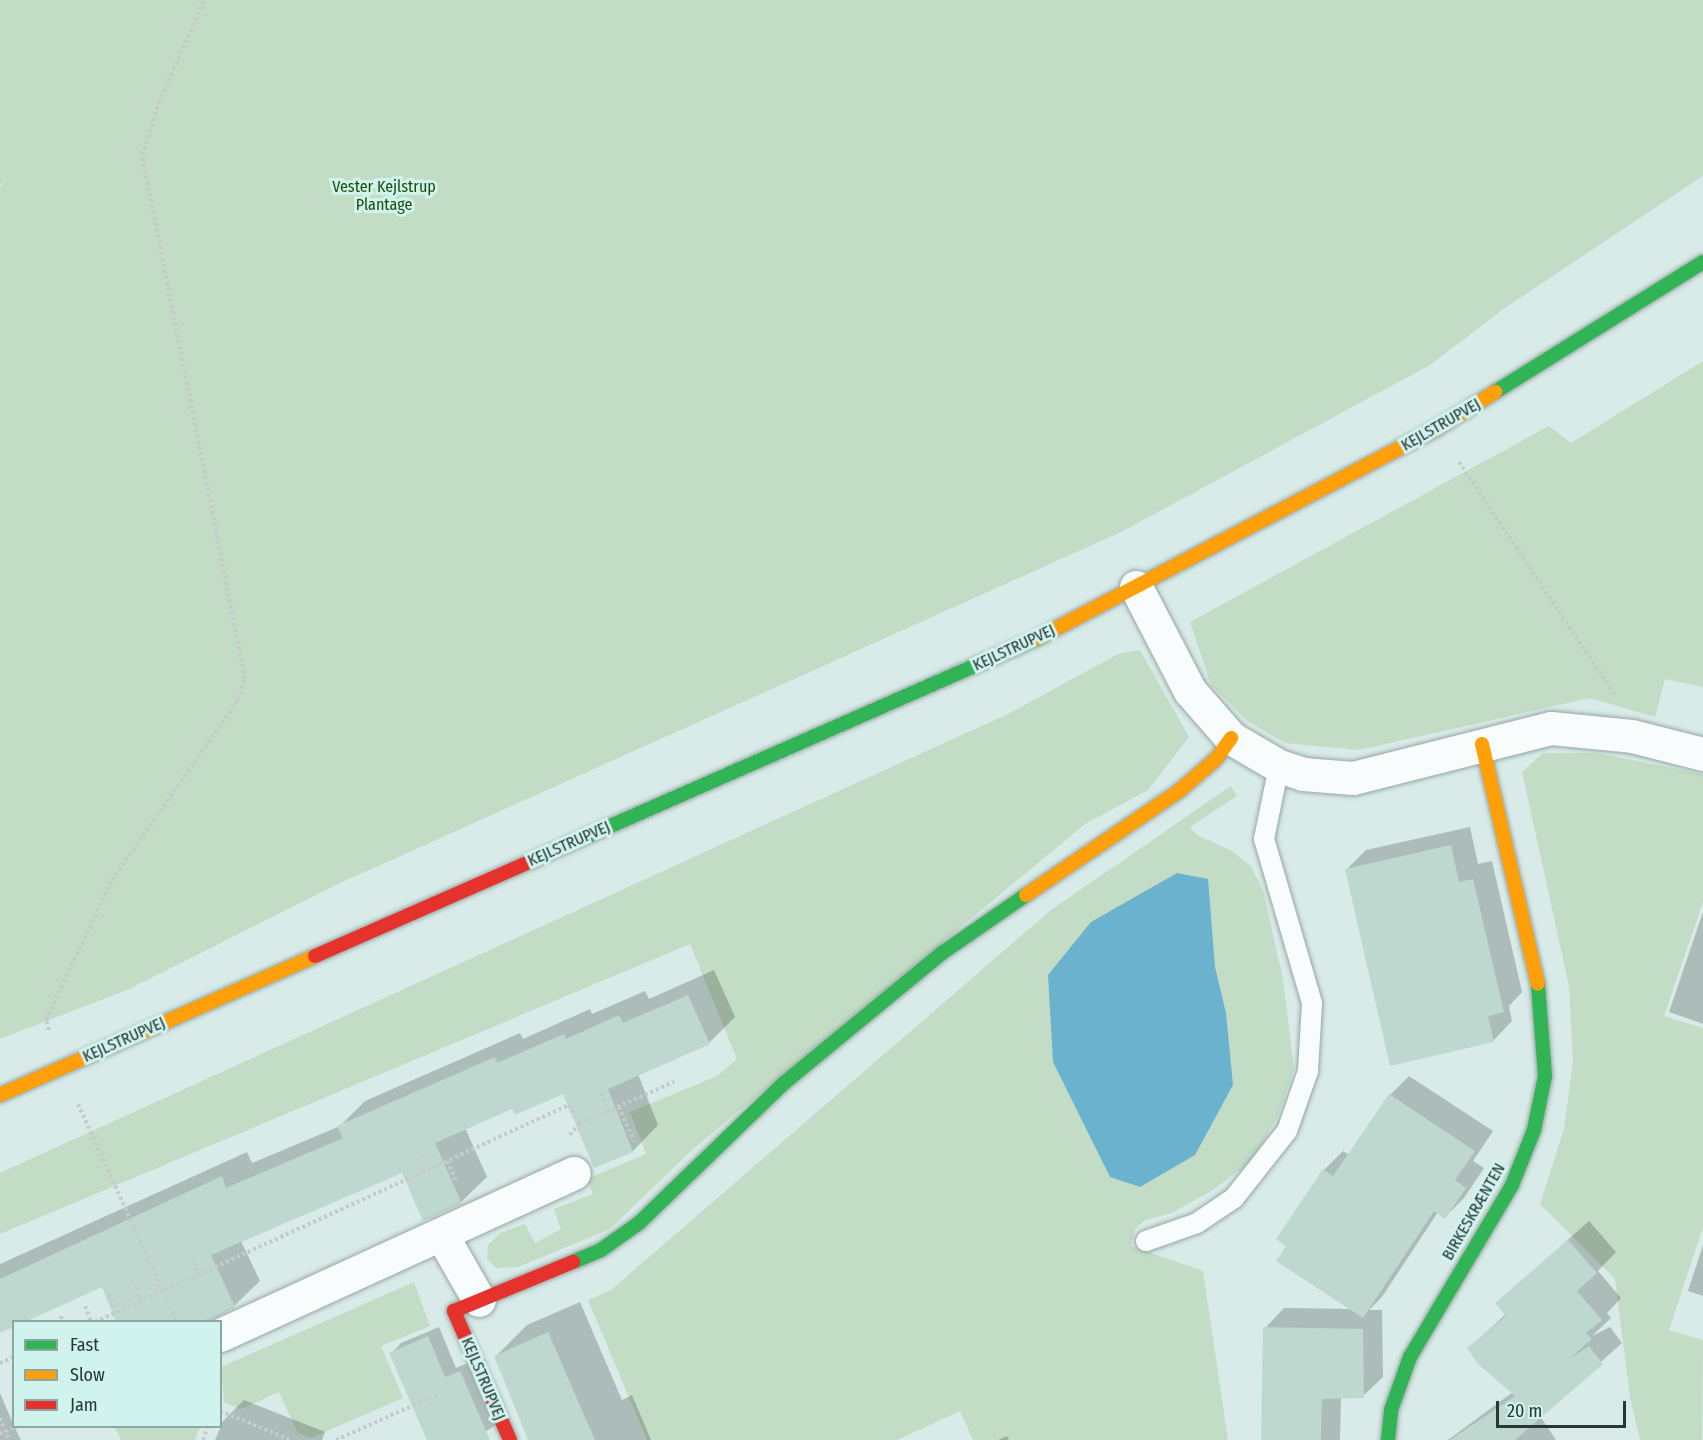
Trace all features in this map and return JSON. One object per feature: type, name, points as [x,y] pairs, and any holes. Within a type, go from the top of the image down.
[{"type":"street","name":"KEJLSTRUPVEJ","points":[[0,1095],[1032,641],[1436,429],[1703,262]]},
{"type":"street","points":[[1136,587],[1190,691],[1231,738],[1279,766],[1303,774],[1353,778],[1551,728],[1632,736],[1703,754]]},
{"type":"street","name":"KEJLSTRUPVEJ","points":[[510,1440],[454,1311],[601,1250],[639,1223],[783,1084],[942,953],[1179,791],[1216,759],[1231,738]]},
{"type":"street","name":"BIRKESKRÆNTEN","points":[[1388,1440],[1391,1410],[1410,1357],[1512,1185],[1534,1130],[1545,1076],[1542,1000],[1482,744]]},
{"type":"street","points":[[222,1334],[574,1173]]},
{"type":"street","points":[[441,1234],[479,1300]]},
{"type":"lane","points":[[1146,1241],[1197,1223],[1234,1197],[1287,1131],[1308,1071],[1312,1003],[1264,839],[1268,802],[1279,766]]},
{"type":"path","points":[[176,1320],[60,1068],[46,1020],[107,891],[238,700],[245,679],[142,155],[159,103],[204,0]]},
{"type":"path","points":[[1436,429],[1628,713],[1632,736]]},
{"type":"path","points":[[98,1320],[569,1105],[579,1124],[674,1082]]},
{"type":"path","points":[[601,1093],[609,1112]]},
{"type":"path","points":[[619,1107],[634,1141]]},
{"type":"path","points":[[416,1158],[423,1173]]},
{"type":"path","points":[[192,1257],[199,1275]]},
{"type":"path","points":[[132,1282],[141,1302]]},
{"type":"path","points":[[109,1294],[117,1312]]},
{"type":"path","points":[[85,1306],[92,1320]]},
{"type":"path","points":[[61,1316],[62,1320]]},
{"type":"path","points":[[336,1440],[482,1375]]},
{"type":"path","points":[[222,1412],[291,1440]]},
{"type":"path","points":[[0,1419],[9,1440]]},
{"type":"path","points":[[0,1434],[13,1428]]},
{"type":"green space","name":"Vester Kejlstrup Plantage","points":[[0,0],[1703,0],[1703,176],[1505,308],[1430,365],[1121,532],[338,884],[127,990],[0,1039],[0,187],[7,177],[0,185]]},
{"type":"green space","points":[[1703,361],[1703,687],[1665,679],[1655,717],[1590,698],[1359,750],[1285,743],[1246,720],[1211,685],[1190,622],[1549,426],[1571,443]]},
{"type":"green space","points":[[1140,650],[1189,737],[1148,790],[1085,824],[693,1149],[610,1229],[518,1267],[496,1268],[487,1258],[488,1245],[500,1233],[525,1224],[535,1243],[561,1229],[554,1209],[593,1194],[587,1179],[646,1154],[630,1112],[717,1076],[737,1059],[690,944],[0,1234],[0,1173],[1008,714],[1118,654]]},
{"type":"green space","points":[[1543,753],[1596,753],[1703,774],[1703,902],[1664,1016],[1703,1028],[1703,1227],[1669,1330],[1703,1340],[1702,1440],[1640,1440],[1630,1397],[1615,1279],[1540,1204],[1564,1129],[1573,1061],[1569,986],[1522,772]]},
{"type":"green space","points":[[1231,786],[1237,796],[1190,827],[1197,835],[1232,851],[1251,867],[1263,890],[1283,979],[1294,1069],[1278,1116],[1253,1160],[1213,1190],[1172,1213],[1145,1220],[1135,1229],[1131,1246],[1203,1271],[1228,1440],[973,1440],[960,1411],[897,1440],[647,1440],[588,1300],[611,1290],[1051,910]]},
{"type":"green space","points":[[414,1282],[430,1326],[381,1346],[403,1398],[311,1438],[298,1433],[279,1392],[241,1409],[224,1402],[222,1367]]},
{"type":"green space","points":[[115,1428],[200,1428],[195,1440],[121,1440]]},
{"type":"water","points":[[1177,873],[1208,879],[1215,967],[1226,1013],[1233,1085],[1195,1155],[1140,1187],[1110,1177],[1053,1062],[1048,975],[1091,922]]},
{"type":"building","points":[[1451,845],[1459,882],[1473,879],[1504,1012],[1488,1016],[1494,1042],[1390,1066],[1345,869]]},
{"type":"building","points":[[688,995],[710,1044],[608,1089],[633,1152],[594,1168],[563,1094],[515,1115],[512,1109],[435,1143],[462,1204],[423,1221],[402,1173],[211,1255],[235,1307],[212,1320],[115,1320],[102,1287],[29,1320],[12,1320],[12,1328],[0,1333],[0,1279],[222,1176],[226,1188],[343,1138],[337,1126],[495,1057],[497,1063],[564,1034],[566,1039],[619,1015],[623,1023]]},
{"type":"building","points":[[1389,1094],[1475,1151],[1455,1180],[1466,1188],[1445,1219],[1434,1211],[1363,1318],[1276,1261],[1286,1246],[1276,1239],[1323,1169],[1333,1176]]},
{"type":"building","points":[[1568,1240],[1597,1273],[1577,1291],[1602,1320],[1586,1333],[1592,1339],[1569,1359],[1589,1346],[1603,1364],[1515,1440],[1450,1440],[1515,1396],[1478,1364],[1467,1348],[1506,1316],[1495,1303]]},
{"type":"building","points":[[1263,1327],[1363,1329],[1364,1398],[1322,1399],[1321,1440],[1261,1440]]},
{"type":"building","points":[[548,1332],[595,1440],[528,1440],[494,1356]]},
{"type":"building","points":[[428,1336],[445,1377],[460,1371],[490,1440],[427,1440],[389,1353]]},
{"type":"traffic: fast","points":[[1495,392],[1703,262]]},
{"type":"traffic: fast","points":[[540,857],[1038,638]]},
{"type":"traffic: fast","points":[[573,1262],[601,1250],[639,1223],[783,1084],[942,953],[1026,895]]},
{"type":"traffic: fast","points":[[1388,1440],[1391,1410],[1410,1357],[1512,1185],[1534,1130],[1545,1076],[1538,984]]},
{"type":"traffic: slow","points":[[1038,638],[1436,429],[1495,392]]},
{"type":"traffic: slow","points":[[1026,895],[1179,791],[1216,759],[1231,738]]},
{"type":"traffic: slow","points":[[1482,744],[1538,984]]},
{"type":"traffic: slow","points":[[0,1095],[315,956]]},
{"type":"traffic: jam","points":[[315,956],[540,857]]},
{"type":"traffic: jam","points":[[510,1440],[454,1311],[573,1262]]}]
